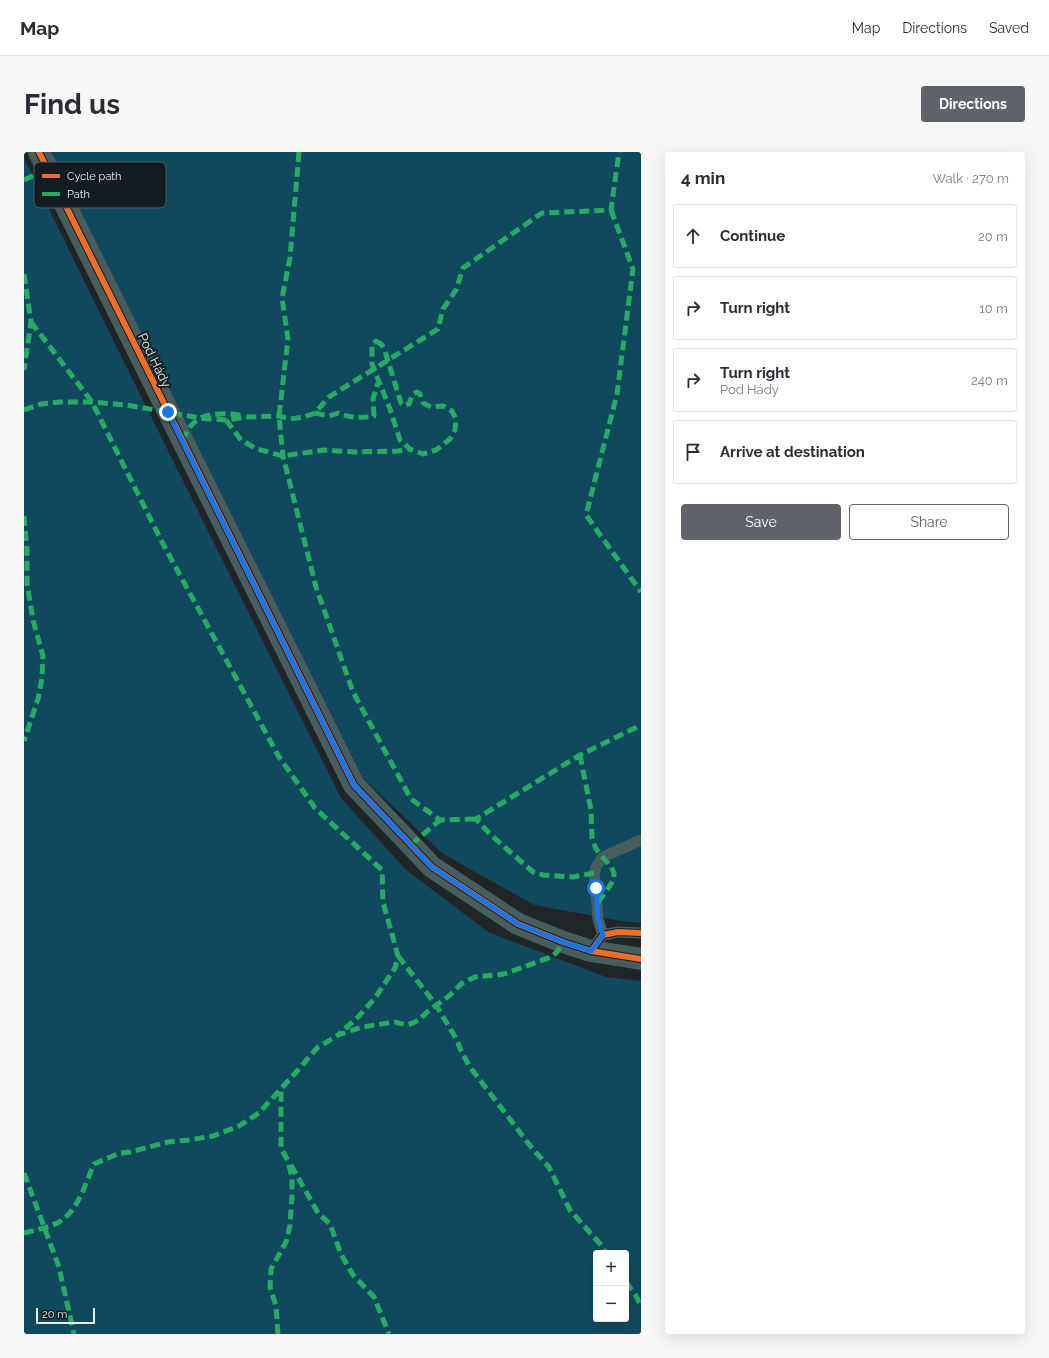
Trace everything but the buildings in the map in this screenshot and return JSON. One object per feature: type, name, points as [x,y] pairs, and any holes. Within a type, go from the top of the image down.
[{"type":"street","name":"Pod Hády","points":[[39,152],[44,162]]},
{"type":"street","name":"Pod Hády","points":[[67,208],[354,785],[432,867],[518,924],[563,942],[597,943],[641,959]]},
{"type":"lane","points":[[597,943],[598,919],[594,873],[597,865],[603,857],[641,840]]},
{"type":"lane","points":[[597,943],[618,932],[641,933]]},
{"type":"shaded area","points":[[51,152],[641,152],[641,923],[621,921],[534,905],[442,853],[363,778],[79,208],[166,208],[166,162],[56,162]]},
{"type":"shaded area","points":[[24,158],[34,178],[34,208],[48,208],[341,798],[405,869],[488,932],[606,977],[641,981],[641,1334],[24,1334]]},
{"type":"marked path","points":[[299,152],[290,258],[282,298],[288,339],[279,416],[283,456],[316,587],[353,692],[411,799],[440,820],[476,819]]},
{"type":"marked path","points":[[24,410],[41,404],[60,402],[92,402],[126,405],[199,418],[226,420],[246,417],[279,416],[290,419],[304,417],[315,413],[329,397],[438,329],[443,309],[456,290],[463,268],[542,213],[611,210],[619,152]]},
{"type":"marked path","points":[[24,180],[34,175]]},
{"type":"marked path","points":[[611,210],[633,269],[617,394],[586,515],[641,592]]},
{"type":"marked path","points":[[24,274],[31,322],[24,370]]},
{"type":"marked path","points":[[31,322],[92,402],[162,542],[279,757],[315,808],[382,870],[383,902],[398,956],[395,968],[375,998],[358,1017],[338,1035]]},
{"type":"marked path","points":[[376,341],[384,348],[401,403],[404,406],[409,404],[413,394],[417,392],[420,394],[423,403],[431,407],[443,406],[452,411],[456,419],[455,430],[450,439],[436,450],[423,454],[410,449],[400,440],[390,409],[372,364],[372,344],[376,341]]},
{"type":"marked path","points":[[315,413],[329,416],[338,413],[356,417],[374,416],[373,399],[378,383]]},
{"type":"marked path","points":[[183,441],[190,426],[202,417],[214,414],[234,414],[244,416]]},
{"type":"marked path","points":[[226,420],[241,440],[257,449],[283,456],[324,450],[355,452],[398,451],[410,449]]},
{"type":"marked path","points":[[24,516],[27,550],[27,583],[33,620],[43,656],[42,678],[38,699],[24,741]]},
{"type":"marked path","points":[[594,873],[573,877],[543,875],[533,872],[492,836],[476,819],[580,755],[641,725]]},
{"type":"marked path","points":[[580,755],[591,810],[592,838],[596,849],[614,873],[614,879],[597,904]]},
{"type":"marked path","points":[[411,845],[440,820]]},
{"type":"marked path","points":[[24,1233],[54,1225],[68,1215],[77,1202],[94,1164],[120,1153],[130,1152],[168,1142],[213,1136],[239,1126],[259,1113],[317,1048],[338,1035],[362,1027],[395,1022],[406,1025],[413,1023],[419,1020],[427,1012],[449,996],[461,984],[475,977],[504,974],[551,957],[557,952],[563,942]]},
{"type":"marked path","points":[[398,956],[436,1005],[457,1040],[470,1067],[532,1148],[549,1167],[570,1210],[604,1250]]},
{"type":"marked path","points":[[278,1334],[276,1306],[270,1287],[271,1269],[286,1242],[290,1225],[292,1195],[292,1178],[288,1161],[281,1148],[281,1088]]},
{"type":"marked path","points":[[291,1165],[318,1213],[330,1224],[341,1254],[353,1275],[374,1297],[389,1334]]},
{"type":"marked path","points":[[24,1173],[59,1267],[74,1334]]},
{"type":"marked path","points":[[629,1286],[641,1306]]},
{"type":"cycle path","points":[[39,152],[44,162]]},
{"type":"cycle path","points":[[67,208],[354,785],[432,867],[518,924],[563,942],[591,951],[641,959]]},
{"type":"cycle path","points":[[591,951],[603,935],[618,932],[641,933]]},
{"type":"route","points":[[168,412],[354,785],[432,867],[518,924],[563,942],[591,951],[603,935],[598,919],[596,888]]}]
